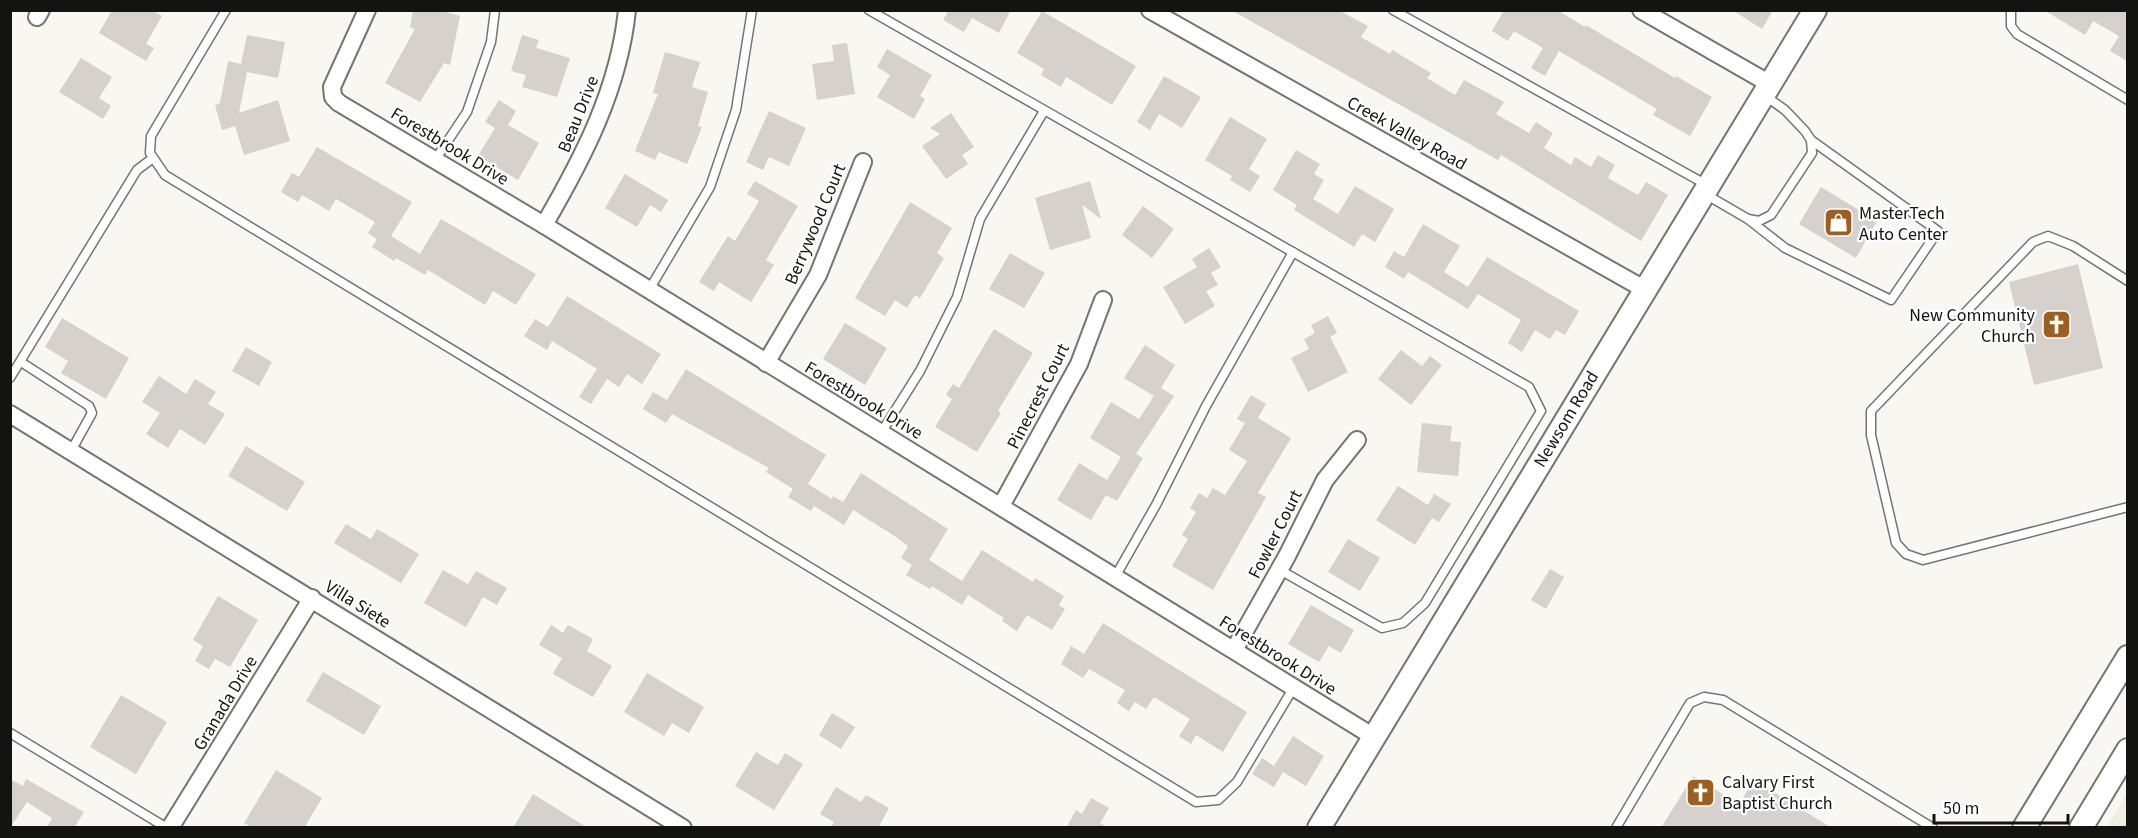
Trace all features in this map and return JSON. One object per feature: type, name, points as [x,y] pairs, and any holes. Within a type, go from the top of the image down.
[{"type":"street","name":"Forestbrook Drive","points":[[367,10],[332,87],[333,97],[1374,737]]},
{"type":"street","name":"Beau Drive","points":[[544,225],[573,176],[605,105],[615,75],[627,10]]},
{"type":"street","name":"Creek Valley Road","points":[[1150,10],[1644,289]]},
{"type":"street","points":[[1641,10],[1766,90]]},
{"type":"street","name":"Newsom Road","points":[[1319,828],[1815,10]]},
{"type":"street","name":"Berrywood Court","points":[[766,363],[818,275],[863,162]]},
{"type":"street","name":"Pinecrest Court","points":[[1001,506],[1074,374],[1103,300]]},
{"type":"street","name":"Villa Siete","points":[[10,414],[683,828]]},
{"type":"street","name":"Fowler Court","points":[[1234,650],[1280,570],[1325,480],[1357,440]]},
{"type":"street","name":"Granada Drive","points":[[168,828],[312,598]]},
{"type":"street","points":[[2024,828],[2127,657]]},
{"type":"street","points":[[2081,828],[2127,750]]},
{"type":"lane","points":[[226,10],[151,136],[150,153],[165,175],[1196,802],[1218,800],[1237,782],[1294,687]]},
{"type":"lane","points":[[435,160],[466,112],[491,42],[495,10]]},
{"type":"lane","points":[[649,290],[710,187],[736,110],[752,10]]},
{"type":"lane","points":[[869,10],[1529,387],[1541,411],[1425,603],[1403,623],[1382,628],[1280,570]]},
{"type":"lane","points":[[1393,10],[1706,189],[1785,248],[1891,300],[1938,231],[1811,140],[1766,90]]},
{"type":"lane","points":[[2011,10],[2011,26],[2017,34],[2127,100]]},
{"type":"lane","points":[[881,434],[920,371],[957,297],[980,219],[1044,111]]},
{"type":"lane","points":[[1748,219],[1760,220],[1771,215],[1812,153],[1811,140]]},
{"type":"lane","points":[[10,378],[137,170],[153,158]]},
{"type":"lane","points":[[2127,280],[2073,246],[2048,236],[2032,242],[1871,411],[1871,435],[1896,543],[1906,554],[1923,560],[2127,507]]},
{"type":"lane","points":[[1115,576],[1156,506],[1206,406],[1293,252]]},
{"type":"lane","points":[[21,362],[89,406],[92,412],[89,421],[71,451]]},
{"type":"lane","points":[[1616,828],[1690,703],[1704,697],[1723,700],[1933,828]]},
{"type":"lane","points":[[10,734],[168,828]]},
{"type":"shaded area","points":[[2127,793],[2127,827],[2107,827]]},
{"type":"building","points":[[112,10],[152,10],[162,16],[146,44],[154,48],[146,61],[99,33]]},
{"type":"building","points":[[413,10],[440,10],[460,16],[450,65],[444,63],[420,102],[385,83],[415,29],[410,28]]},
{"type":"building","points":[[949,10],[1011,10],[999,33],[972,18],[964,32],[943,20]]},
{"type":"building","points":[[1231,10],[1338,10],[1368,26],[1361,37],[1390,54],[1392,50],[1431,73],[1427,78],[1455,95],[1464,80],[1504,102],[1496,114],[1529,133],[1536,122],[1553,133],[1544,148],[1571,165],[1575,157],[1591,167],[1598,155],[1615,165],[1608,178],[1638,195],[1646,182],[1668,195],[1641,241],[1501,155],[1498,160]]},
{"type":"building","points":[[1504,10],[1557,10],[1712,97],[1690,136],[1653,115],[1657,109],[1559,51],[1545,76],[1531,68],[1543,48],[1514,31],[1508,41],[1492,31]]},
{"type":"building","points":[[1732,10],[1773,10],[1762,29]]},
{"type":"building","points":[[2044,10],[2127,10],[2127,61],[2110,51],[2119,36],[2093,21],[2085,35]]},
{"type":"building","points":[[1042,11],[1136,66],[1112,105],[1066,77],[1061,87],[1041,75],[1044,69],[1017,53]]},
{"type":"building","points":[[247,35],[285,42],[278,78],[247,72],[239,113],[278,100],[290,141],[244,155],[235,126],[222,130],[215,105],[220,103],[228,61],[241,64]]},
{"type":"building","points":[[522,35],[539,40],[536,48],[570,58],[557,97],[522,87],[526,75],[511,71]]},
{"type":"building","points":[[847,43],[855,94],[817,100],[812,64],[834,61],[832,45]]},
{"type":"building","points":[[887,49],[932,75],[920,96],[925,99],[914,119],[877,97],[890,75],[877,67]]},
{"type":"building","points":[[665,52],[700,62],[692,87],[708,92],[698,126],[702,127],[687,164],[659,152],[655,160],[635,151],[658,94],[653,93]]},
{"type":"building","points":[[81,58],[112,77],[99,98],[111,106],[103,119],[59,92]]},
{"type":"building","points":[[1164,76],[1201,97],[1182,128],[1159,114],[1150,130],[1137,122]]},
{"type":"building","points":[[499,100],[516,111],[508,125],[539,143],[518,180],[478,156],[495,128],[485,122]]},
{"type":"building","points":[[769,111],[806,128],[789,166],[769,157],[763,170],[746,162]]},
{"type":"building","points":[[951,113],[974,147],[962,155],[968,164],[946,179],[922,146],[940,134],[930,128]]},
{"type":"building","points":[[1230,117],[1267,139],[1249,169],[1260,176],[1250,192],[1230,180],[1232,176],[1205,160]]},
{"type":"building","points":[[317,147],[412,202],[391,236],[420,254],[441,219],[536,274],[516,305],[493,291],[485,305],[428,270],[425,275],[396,258],[394,261],[372,247],[377,239],[368,233],[375,222],[336,199],[329,211],[302,195],[298,202],[281,192],[292,173],[299,177]]},
{"type":"building","points":[[1296,150],[1320,164],[1314,174],[1324,180],[1313,199],[1338,214],[1355,186],[1394,209],[1375,242],[1362,234],[1354,247],[1294,210],[1297,205],[1273,190]]},
{"type":"building","points":[[625,174],[668,200],[661,212],[650,205],[637,227],[605,208]]},
{"type":"building","points":[[755,181],[798,206],[766,260],[774,265],[751,302],[719,282],[714,291],[699,282],[728,236],[735,241],[759,201],[747,194]]},
{"type":"building","points":[[1090,181],[1101,219],[1082,205],[1091,238],[1050,250],[1035,198]]},
{"type":"building","name":"MasterTech Auto Center","points":[[1821,187],[1877,221],[1856,258],[1799,224]]},
{"type":"building","points":[[910,202],[952,228],[937,253],[944,258],[920,298],[915,295],[907,308],[895,300],[885,316],[855,298]]},
{"type":"building","points":[[1143,206],[1174,229],[1152,258],[1122,235]]},
{"type":"building","points":[[1423,224],[1460,246],[1444,272],[1468,287],[1487,257],[1579,311],[1565,335],[1556,330],[1550,339],[1535,330],[1522,352],[1508,343],[1521,320],[1478,294],[1468,309],[1408,272],[1404,279],[1385,267],[1394,251],[1404,257]]},
{"type":"building","points":[[1209,248],[1221,267],[1211,273],[1218,285],[1206,291],[1215,306],[1185,324],[1163,287],[1197,267],[1192,259]]},
{"type":"building","points":[[1010,253],[1045,273],[1024,308],[989,289]]},
{"type":"building","name":"New Community Church","points":[[2078,264],[2103,368],[2034,385],[2009,282]]},
{"type":"building","points":[[567,296],[661,354],[642,384],[627,374],[619,387],[607,379],[591,404],[579,397],[597,369],[552,341],[547,350],[524,336],[535,319],[548,327]]},
{"type":"building","points":[[1328,316],[1337,333],[1330,337],[1348,372],[1308,392],[1291,358],[1309,349],[1304,339],[1315,333],[1311,325]]},
{"type":"building","points":[[62,318],[129,358],[106,399],[61,373],[68,361],[45,347]]},
{"type":"building","points":[[845,323],[887,348],[865,385],[823,359]]},
{"type":"building","points":[[994,329],[1033,353],[998,411],[1001,413],[977,452],[935,427],[952,399],[946,395],[953,384],[959,388]]},
{"type":"building","points":[[1145,345],[1175,365],[1161,388],[1174,396],[1136,454],[1143,458],[1117,501],[1106,495],[1091,520],[1057,500],[1079,463],[1107,480],[1121,457],[1090,438],[1111,402],[1139,419],[1154,396],[1124,378]]},
{"type":"building","points":[[246,347],[272,362],[259,386],[232,371]]},
{"type":"building","points":[[1401,350],[1422,366],[1430,356],[1442,365],[1411,405],[1378,379]]},
{"type":"building","points":[[686,369],[826,455],[808,484],[832,499],[833,496],[843,502],[861,473],[948,529],[929,560],[962,581],[982,550],[1033,582],[1035,578],[1064,596],[1059,605],[1065,609],[1052,630],[1027,615],[1017,631],[1002,621],[1004,618],[968,595],[962,605],[932,586],[930,589],[906,575],[912,565],[901,558],[908,546],[893,535],[853,510],[844,525],[814,506],[811,511],[788,497],[793,489],[766,472],[769,468],[672,414],[666,423],[643,409],[653,392],[667,400]]},
{"type":"building","points":[[159,376],[186,394],[195,379],[216,392],[208,404],[225,414],[205,445],[180,429],[168,448],[146,434],[160,413],[142,402]]},
{"type":"building","points":[[1251,395],[1266,404],[1258,418],[1291,438],[1258,493],[1266,497],[1213,590],[1172,566],[1188,539],[1182,535],[1196,512],[1190,508],[1199,493],[1207,498],[1213,488],[1225,495],[1247,461],[1229,450],[1245,423],[1237,419]]},
{"type":"building","points":[[1422,423],[1452,426],[1450,441],[1461,442],[1458,476],[1417,472]]},
{"type":"building","points":[[246,446],[305,482],[287,511],[228,476]]},
{"type":"building","points":[[1398,486],[1428,505],[1434,494],[1451,504],[1439,522],[1432,518],[1415,545],[1376,520]]},
{"type":"building","points":[[346,524],[371,539],[377,529],[419,554],[401,583],[334,543]]},
{"type":"building","points":[[1348,539],[1380,558],[1360,591],[1328,572]]},
{"type":"building","points":[[1550,569],[1564,577],[1546,609],[1531,600]]},
{"type":"building","points":[[443,570],[468,584],[476,571],[507,588],[497,605],[483,597],[466,627],[424,603]]},
{"type":"building","points":[[218,596],[258,620],[230,667],[215,659],[209,669],[195,661],[203,646],[193,640]]},
{"type":"building","points":[[1311,605],[1354,630],[1341,653],[1329,646],[1319,662],[1288,644]]},
{"type":"building","points":[[1103,623],[1247,712],[1223,752],[1196,735],[1191,744],[1179,736],[1190,719],[1154,697],[1146,709],[1135,702],[1129,711],[1117,703],[1125,690],[1089,669],[1083,678],[1061,664],[1071,646],[1084,654]]},
{"type":"building","points":[[551,625],[563,633],[568,625],[593,639],[587,651],[612,666],[593,697],[553,674],[562,658],[539,645]]},
{"type":"building","points":[[323,672],[381,706],[364,735],[306,701]]},
{"type":"building","points":[[647,673],[704,707],[689,733],[672,723],[664,736],[624,712]]},
{"type":"building","points":[[121,695],[167,722],[136,774],[90,747]]},
{"type":"building","points":[[832,713],[855,727],[841,749],[819,735]]},
{"type":"building","points":[[1293,736],[1324,756],[1306,786],[1283,772],[1274,787],[1252,774],[1262,758],[1274,766]]},
{"type":"building","points":[[756,752],[778,765],[785,753],[803,764],[774,810],[735,786]]},
{"type":"building","points":[[276,770],[322,798],[304,828],[253,828],[244,823]]},
{"type":"building","name":"Calvary First Baptist Church","points":[[1693,776],[1739,804],[1754,780],[1832,828],[1661,828]]},
{"type":"building","points":[[10,779],[23,786],[26,779],[84,812],[74,828],[47,828],[52,818],[27,802],[10,828]]},
{"type":"building","points":[[836,787],[861,802],[866,795],[889,808],[878,828],[831,828],[834,822],[820,814]]},
{"type":"building","points":[[533,794],[588,828],[513,828]]},
{"type":"building","points":[[1091,798],[1109,808],[1100,823],[1108,828],[1066,828],[1076,810],[1082,814]]},
{"type":"place","name":"MasterTech Auto Center","points":[[1838,223]]},
{"type":"place","name":"New Community Church","points":[[2056,325]]},
{"type":"place","name":"Calvary First Baptist Church","points":[[1701,792]]}]
